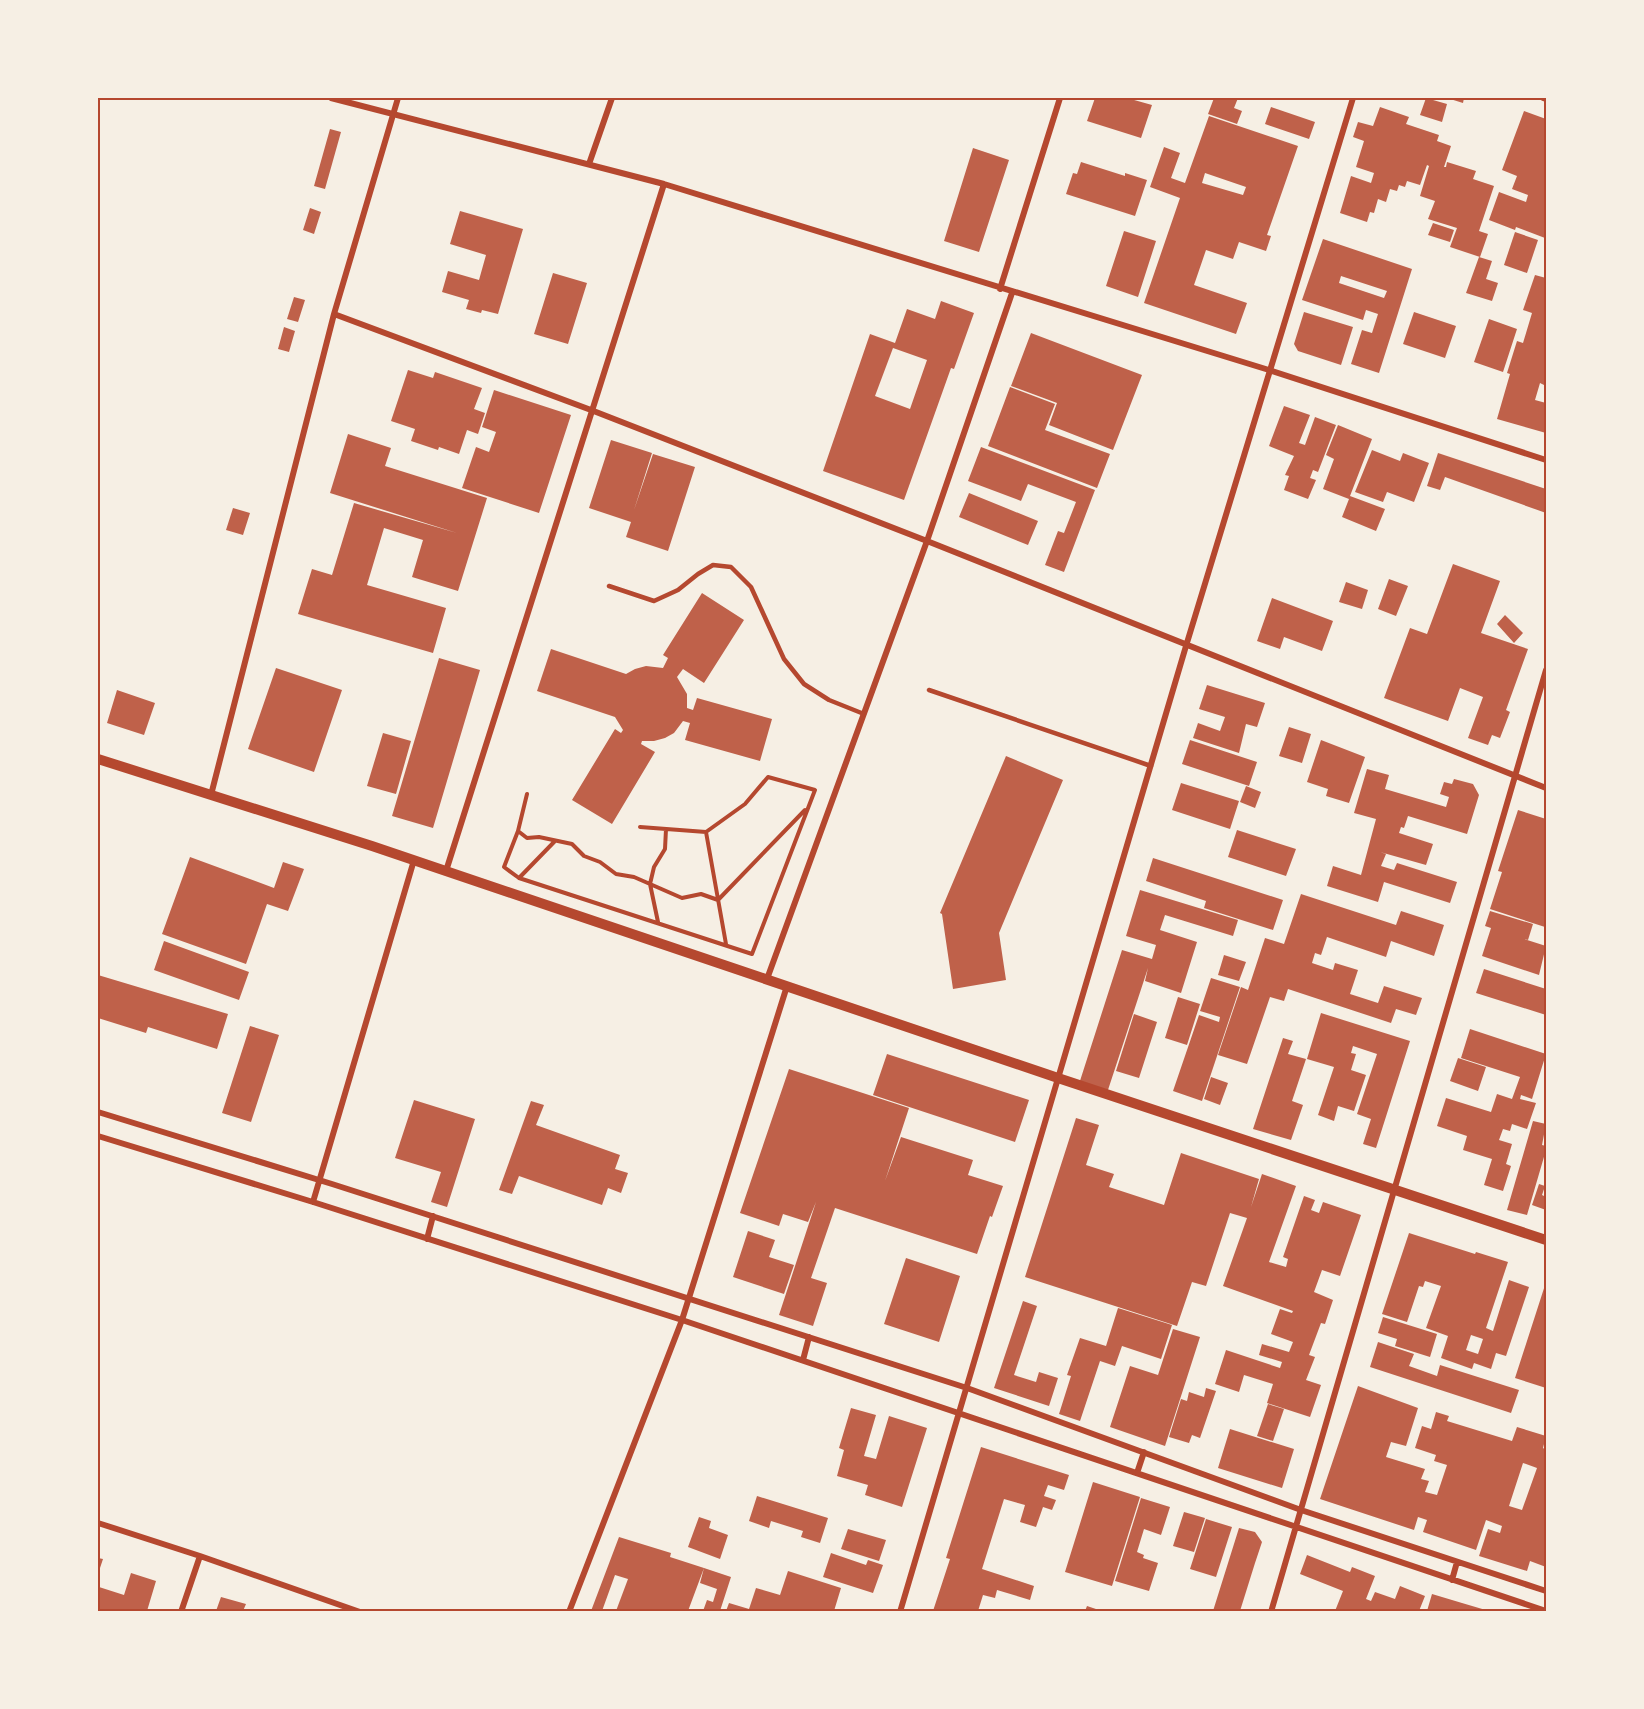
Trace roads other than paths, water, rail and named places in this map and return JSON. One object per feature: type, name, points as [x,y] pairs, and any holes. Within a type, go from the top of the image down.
[{"type":"street","points":[[331,98],[664,184],[1269,370],[1546,460]]},
{"type":"street","points":[[211,795],[334,314],[398,98]]},
{"type":"street","points":[[589,164],[612,98]]},
{"type":"street","points":[[1000,289],[1060,98]]},
{"type":"street","points":[[900,1611],[1186,646],[1353,98]]},
{"type":"street","points":[[446,871],[664,184]]},
{"type":"street","points":[[767,979],[927,541],[1012,292]]},
{"type":"street","points":[[334,314],[591,410],[927,541],[1546,788]]},
{"type":"street","points":[[1271,1611],[1546,670]]},
{"type":"street","points":[[98,759],[414,860],[1546,1240]]},
{"type":"street","points":[[313,1202],[414,860]]},
{"type":"street","points":[[569,1611],[682,1320],[787,986]]},
{"type":"street","points":[[98,1112],[320,1180],[967,1388],[1301,1510],[1546,1591]]},
{"type":"street","points":[[98,1136],[682,1320],[1546,1611]]},
{"type":"street","points":[[427,1239],[433,1216]]},
{"type":"street","points":[[802,1360],[809,1337]]},
{"type":"street","points":[[1137,1473],[1144,1452]]},
{"type":"street","points":[[98,1523],[360,1611]]},
{"type":"street","points":[[181,1611],[200,1556]]},
{"type":"street","points":[[1452,1580],[1457,1562]]},
{"type":"lane","points":[[609,586],[654,601],[678,590],[713,565],[731,567],[751,587],[784,659],[804,684],[829,700],[864,714]]},
{"type":"lane","points":[[929,690],[1151,766]]}]
